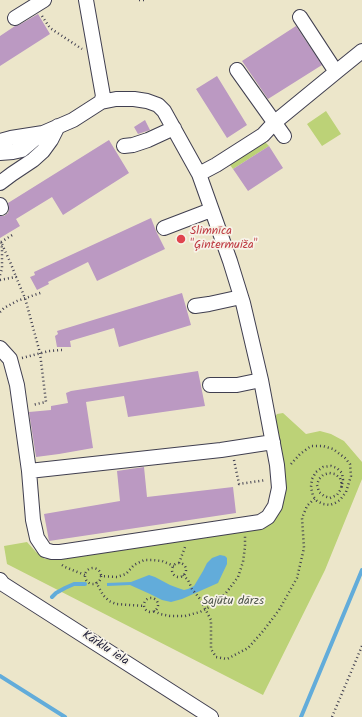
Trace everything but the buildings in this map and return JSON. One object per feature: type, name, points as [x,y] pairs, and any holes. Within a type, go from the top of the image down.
[{"type":"street","points":[[86,0],[103,96],[100,102]]},
{"type":"street","points":[[15,18],[40,3]]},
{"type":"street","points":[[300,17],[336,72]]},
{"type":"street","points":[[199,174],[216,165],[263,134],[274,122],[362,51]]},
{"type":"street","points":[[237,70],[284,136]]},
{"type":"street","points":[[0,154],[22,150],[43,133],[73,120],[100,102],[116,99],[134,99],[147,101],[158,105],[164,111],[199,174],[230,261],[241,297],[261,380],[273,442],[279,488],[275,506],[268,517],[260,522],[60,552],[45,550],[37,538],[33,520],[29,471],[17,384],[10,359],[0,348]]},
{"type":"street","points":[[0,183],[33,160],[51,140],[58,126]]},
{"type":"street","points":[[124,146],[134,145],[148,140],[174,128]]},
{"type":"street","points":[[0,141],[43,133]]},
{"type":"street","points":[[164,228],[211,210]]},
{"type":"street","points":[[194,306],[241,297]]},
{"type":"street","points":[[210,385],[237,385],[261,380]]},
{"type":"street","points":[[29,471],[273,442]]},
{"type":"street","name":"Kārklu iela","points":[[0,580],[3,584],[211,717]]},
{"type":"path","points":[[139,0],[145,0]]},
{"type":"path","points":[[40,3],[50,28],[87,53],[96,55]]},
{"type":"path","points":[[0,242],[14,234]]},
{"type":"path","points":[[0,242],[2,248],[2,269],[0,276]]},
{"type":"path","points":[[0,242],[25,298],[40,353],[46,402],[20,407]]},
{"type":"path","points":[[0,280],[16,277]]},
{"type":"path","points":[[0,312],[17,301],[43,292]]},
{"type":"path","points":[[10,361],[49,351],[62,350]]},
{"type":"path","points":[[289,466],[300,454],[311,446],[323,446],[333,450],[345,458],[350,464],[352,476],[346,492],[340,500],[330,505],[317,501],[313,496],[311,487],[312,479],[316,472],[323,466],[331,466],[337,468],[342,473],[344,480],[341,489],[337,495],[327,497],[321,495],[317,488],[317,482],[319,479],[323,475],[332,473],[340,478],[342,485],[341,489]]},
{"type":"path","points":[[232,448],[239,484],[278,479]]},
{"type":"path","points":[[183,575],[188,580],[211,620],[211,649],[216,657],[226,659],[248,648],[279,610],[297,578],[304,548],[302,518],[307,506],[315,498]]},
{"type":"path","points":[[96,582],[103,596],[116,604],[144,606],[148,611],[154,611],[170,616],[185,616],[200,612],[211,606],[226,592],[238,577],[243,562],[245,547],[244,524]]},
{"type":"path","points":[[100,576],[117,577],[126,574],[134,565],[144,560],[162,561],[174,566],[177,564],[183,565],[185,569],[183,575]]},
{"type":"path","points":[[174,566],[172,570],[173,574],[179,577],[183,575]]},
{"type":"path","points":[[94,568],[99,571],[99,580],[96,582],[92,583],[85,577],[86,572],[89,569],[94,568]]},
{"type":"path","points":[[144,606],[147,599],[154,598],[157,601],[158,606],[154,611]]},
{"type":"path","points":[[332,717],[362,646]]},
{"type":"green space","points":[[326,111],[341,134],[322,146],[307,124]]},
{"type":"green space","points":[[262,141],[269,146],[233,169],[230,165],[231,161]]},
{"type":"green space","name":"Sajūtu dārzs","points":[[283,413],[306,434],[320,431],[331,434],[344,441],[362,462],[362,479],[325,570],[263,695],[7,564],[4,546],[27,542],[45,559],[276,516],[275,417],[277,414]]},
{"type":"water","points":[[220,555],[227,558],[227,564],[218,583],[182,599],[171,602],[162,600],[130,585],[107,586],[107,583],[131,582],[149,575],[178,588],[184,590],[188,589],[194,586],[207,563],[212,558]]},
{"type":"waterway","points":[[301,717],[362,570]]},
{"type":"waterway","points":[[52,597],[56,593],[74,584],[85,584]]},
{"type":"waterway","points":[[0,676],[65,717]]},
{"type":"place","name":"Slimnīca \"Ģintermuiža\"","points":[[181,239]]}]
